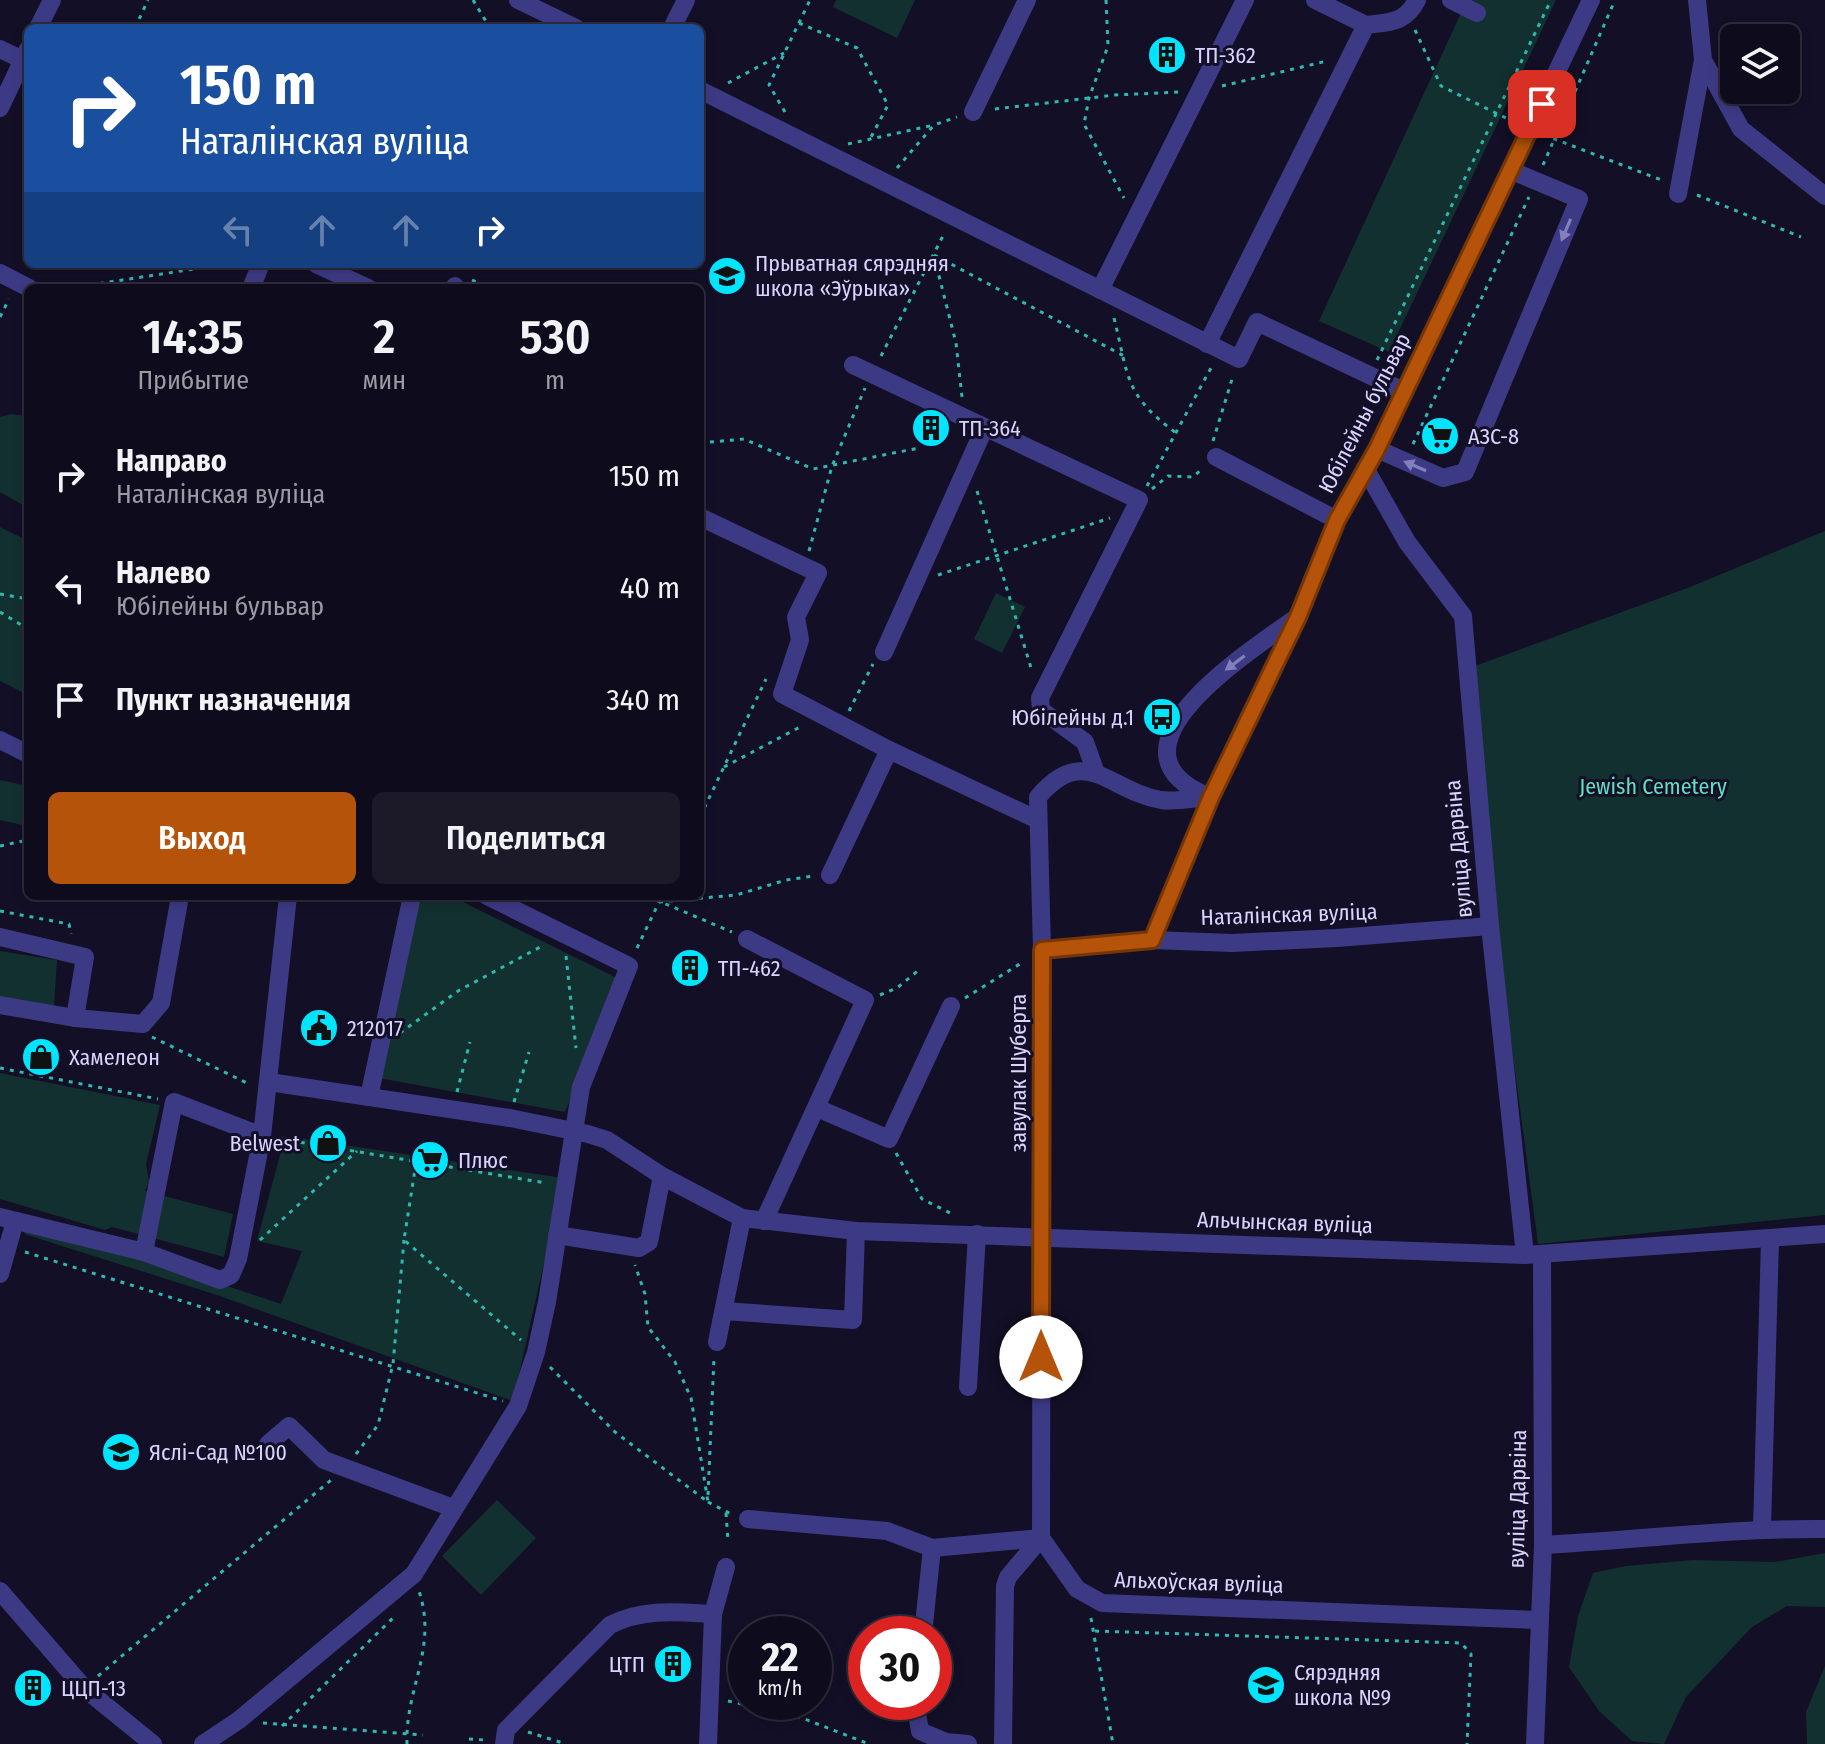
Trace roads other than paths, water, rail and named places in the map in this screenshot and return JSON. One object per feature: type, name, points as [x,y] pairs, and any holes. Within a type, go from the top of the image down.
[{"type":"street","points":[[40,24],[52,0]]},
{"type":"street","points":[[518,0],[568,24]]},
{"type":"street","points":[[674,24],[686,0]]},
{"type":"street","points":[[973,112],[1027,0]]},
{"type":"street","points":[[1104,292],[1136,219],[1245,0]]},
{"type":"street","points":[[1315,0],[1366,25],[1399,22],[1413,8]]},
{"type":"street","points":[[1451,0],[1477,13]]},
{"type":"street","name":"Юбілейны бульвар","points":[[1152,940],[1211,797],[1298,617],[1337,520],[1377,449],[1591,0]]},
{"type":"street","points":[[1678,190],[1703,60],[1697,0]]},
{"type":"street","points":[[1214,347],[1366,25]]},
{"type":"street","points":[[0,49],[24,54]]},
{"type":"street","points":[[0,108],[24,56]]},
{"type":"street","points":[[1703,60],[1741,129],[1825,196]]},
{"type":"street","points":[[704,92],[1239,359],[1257,322],[1403,391]]},
{"type":"street","points":[[1377,449],[1443,478],[1465,472],[1579,199],[1512,171]]},
{"type":"street","points":[[325,268],[359,284]]},
{"type":"street","points":[[0,273],[24,285]]},
{"type":"street","points":[[853,365],[1139,500],[1040,698],[1041,710],[1085,742],[1096,773],[1160,800],[1211,797]]},
{"type":"street","points":[[884,652],[984,429]]},
{"type":"street","points":[[1216,457],[1337,520]]},
{"type":"street","name":"вуліца Дарвіна","points":[[1365,468],[1407,542],[1463,616],[1490,926],[1533,1255],[1543,1545],[1537,1620],[1535,1744]]},
{"type":"street","points":[[704,519],[818,573],[796,617],[800,640],[782,694],[889,750],[1038,820]]},
{"type":"street","points":[[1211,797],[1183,785],[1171,772],[1166,755],[1175,724],[1188,705],[1226,669],[1298,617]]},
{"type":"street","points":[[0,740],[24,752]]},
{"type":"street","points":[[830,875],[889,750]]},
{"type":"street","name":"завулак Шуберта","points":[[1041,1538],[1042,950],[1038,797],[1052,781],[1076,770],[1096,773]]},
{"type":"street","points":[[0,1005],[75,1018],[143,1024],[161,1003],[179,900]]},
{"type":"street","points":[[0,1274],[10,1248],[8,1219],[144,1252],[220,1280],[234,1267],[262,1136],[288,900]]},
{"type":"street","points":[[369,1097],[411,900]]},
{"type":"street","points":[[203,1744],[239,1720],[417,1582],[453,1508],[518,1406],[536,1352],[581,1087],[629,966],[495,900]]},
{"type":"street","name":"Наталінская вуліца","points":[[1042,950],[1152,940],[1247,942],[1490,926]]},
{"type":"street","points":[[0,937],[85,957],[75,1018]]},
{"type":"street","points":[[747,939],[865,1000],[764,1221]]},
{"type":"street","points":[[817,1108],[889,1139],[951,1006]]},
{"type":"street","name":"Альчынская вуліца","points":[[268,1087],[369,1097],[510,1118],[573,1131],[607,1140],[662,1176],[742,1218],[856,1231],[1533,1255],[1825,1234]]},
{"type":"street","points":[[144,1252],[174,1102],[262,1136]]},
{"type":"street","points":[[557,1235],[629,1249],[649,1242],[662,1176]]},
{"type":"street","points":[[717,1342],[742,1218]]},
{"type":"street","points":[[724,1311],[853,1320],[856,1231]]},
{"type":"street","points":[[968,1387],[977,1234]]},
{"type":"street","points":[[1762,1528],[1770,1240]]},
{"type":"street","points":[[268,1444],[289,1426],[324,1460],[453,1508]]},
{"type":"street","points":[[748,1519],[887,1531],[932,1548],[1041,1538]]},
{"type":"street","points":[[1543,1545],[1678,1538],[1762,1528],[1825,1529]]},
{"type":"street","points":[[1003,1744],[1005,1586],[1008,1577],[1041,1538]]},
{"type":"street","name":"Альхоўская вуліца","points":[[1041,1538],[1077,1589],[1102,1603],[1537,1620]]},
{"type":"street","points":[[925,1616],[932,1548]]},
{"type":"street","points":[[708,1744],[713,1614],[726,1567]]},
{"type":"street","points":[[0,1591],[84,1688],[153,1744]]},
{"type":"street","points":[[507,1735],[610,1625],[630,1614],[646,1612],[713,1614]]},
{"type":"street","points":[[918,1720],[920,1731],[946,1742],[968,1744]]},
{"type":"place","name":"ТП-362","points":[[1167,55]]},
{"type":"place","name":"Прыватная сярэдняя школа «Эўрыка»","points":[[727,276]]},
{"type":"place","name":"ТП-364","points":[[931,428]]},
{"type":"place","name":"АЗС-8","points":[[1440,436]]},
{"type":"place","name":"Юбілейны д.1","points":[[1162,717]]},
{"type":"place","name":"ТП-462","points":[[690,968]]},
{"type":"place","name":"212017","points":[[319,1028]]},
{"type":"place","name":"Хамелеон","points":[[41,1057]]},
{"type":"place","name":"Belwest","points":[[328,1143]]},
{"type":"place","name":"Плюс","points":[[430,1160]]},
{"type":"place","name":"Яслі-Сад №100","points":[[121,1452]]},
{"type":"place","name":"ЦТП","points":[[673,1664]]},
{"type":"place","name":"Сярэдняя школа №9","points":[[1266,1685]]},
{"type":"place","name":"ЦЦП-13","points":[[33,1688]]},
{"type":"park label","name":"Jewish Cemetery","points":[[1653,786]]}]
